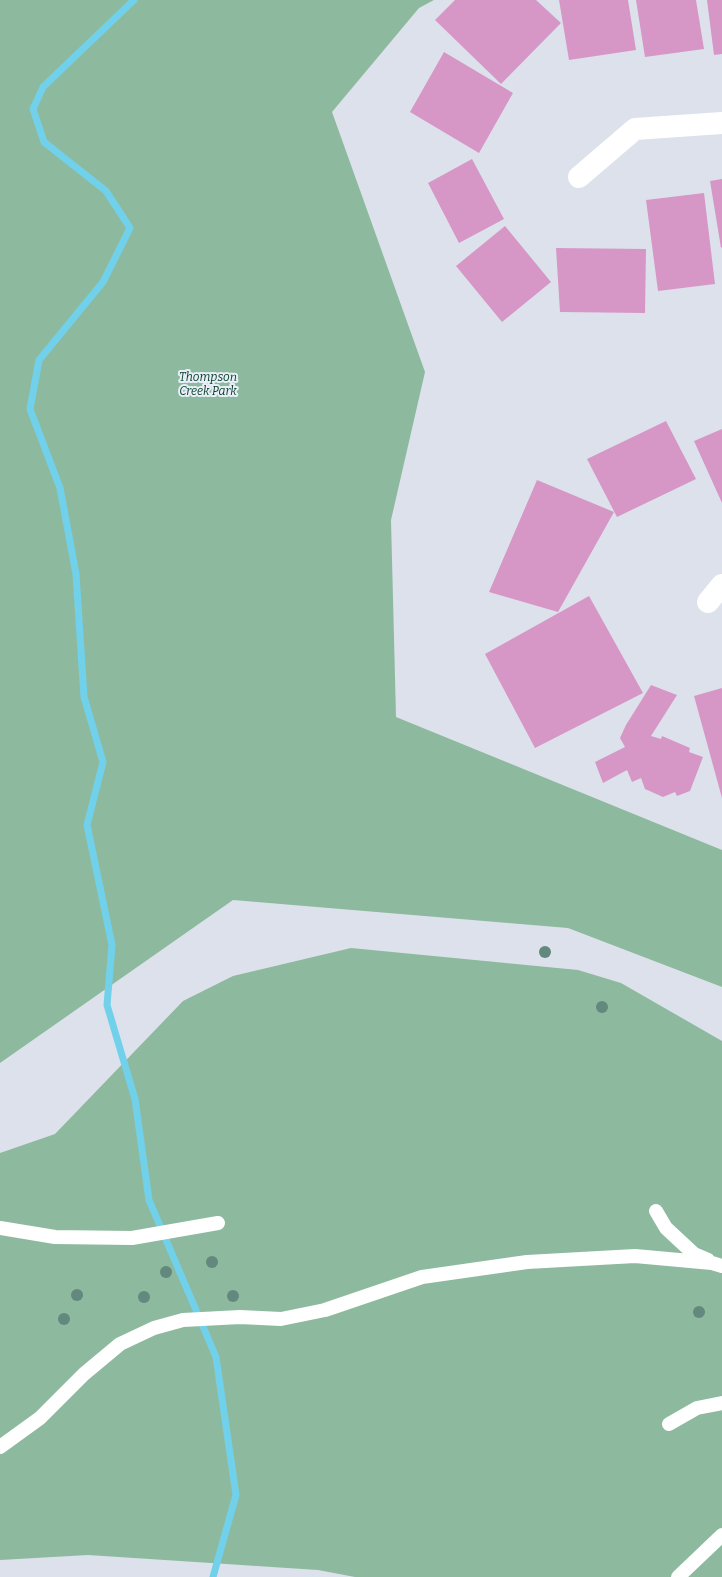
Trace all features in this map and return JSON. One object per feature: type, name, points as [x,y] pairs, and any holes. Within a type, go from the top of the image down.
[{"type":"street","points":[[579,176],[635,129],[722,123]]},
{"type":"street","points":[[708,602],[722,585]]},
{"type":"lane","points":[[656,1211],[666,1228],[694,1254],[722,1266]]},
{"type":"lane","points":[[0,1228],[55,1237],[132,1238],[218,1223]]},
{"type":"lane","points":[[0,1447],[40,1418],[84,1374],[120,1344],[154,1328],[184,1320],[217,1318],[280,1319],[325,1310],[422,1277],[527,1262],[635,1256],[712,1263],[722,1266]]},
{"type":"lane","points":[[668,1424],[697,1408],[722,1403]]},
{"type":"lane","points":[[678,1577],[722,1535]]},
{"type":"green space","name":"Thompson Creek Park","points":[[0,0],[434,0],[419,8],[332,112],[425,372],[391,520],[396,717],[722,850],[722,987],[568,928],[233,900],[0,1063]]},
{"type":"green space","points":[[351,948],[578,970],[621,983],[722,1041],[722,1577],[355,1577],[318,1570],[88,1555],[0,1560],[0,1153],[55,1134],[183,1001],[233,976]]},
{"type":"building","points":[[455,0],[536,0],[561,23],[501,84],[435,20]]},
{"type":"building","points":[[559,0],[628,0],[636,50],[569,60]]},
{"type":"building","points":[[636,0],[696,0],[704,49],[645,57]]},
{"type":"building","points":[[707,0],[722,0],[722,54],[714,55]]},
{"type":"building","points":[[444,52],[513,93],[479,153],[410,112]]},
{"type":"building","points":[[472,159],[504,219],[459,243],[428,183]]},
{"type":"building","points":[[722,179],[722,247],[721,248],[710,181]]},
{"type":"building","points":[[704,193],[715,284],[658,291],[646,200]]},
{"type":"building","points":[[505,226],[551,282],[502,322],[456,266]]},
{"type":"building","points":[[556,248],[646,249],[645,313],[560,312]]},
{"type":"building","points":[[666,421],[696,479],[617,517],[587,459]]},
{"type":"building","points":[[722,429],[722,503],[694,441]]},
{"type":"building","points":[[537,480],[614,512],[558,612],[489,592]]},
{"type":"building","points":[[589,596],[643,693],[535,748],[485,654]]},
{"type":"building","points":[[651,685],[677,695],[651,736],[661,739],[662,736],[690,748],[689,752],[703,757],[690,791],[677,796],[675,792],[663,797],[645,789],[641,778],[632,782],[627,770],[603,783],[595,762],[625,747],[620,738],[626,725]]},
{"type":"building","points":[[722,688],[722,798],[694,696]]},
{"type":"waterway","points":[[134,0],[43,87],[33,109],[44,142],[106,191],[130,228],[103,282],[39,360],[30,409],[60,488],[76,574],[84,697],[103,762],[87,825],[112,945],[107,1005],[135,1099],[149,1200],[216,1357],[236,1495],[213,1577]]}]
